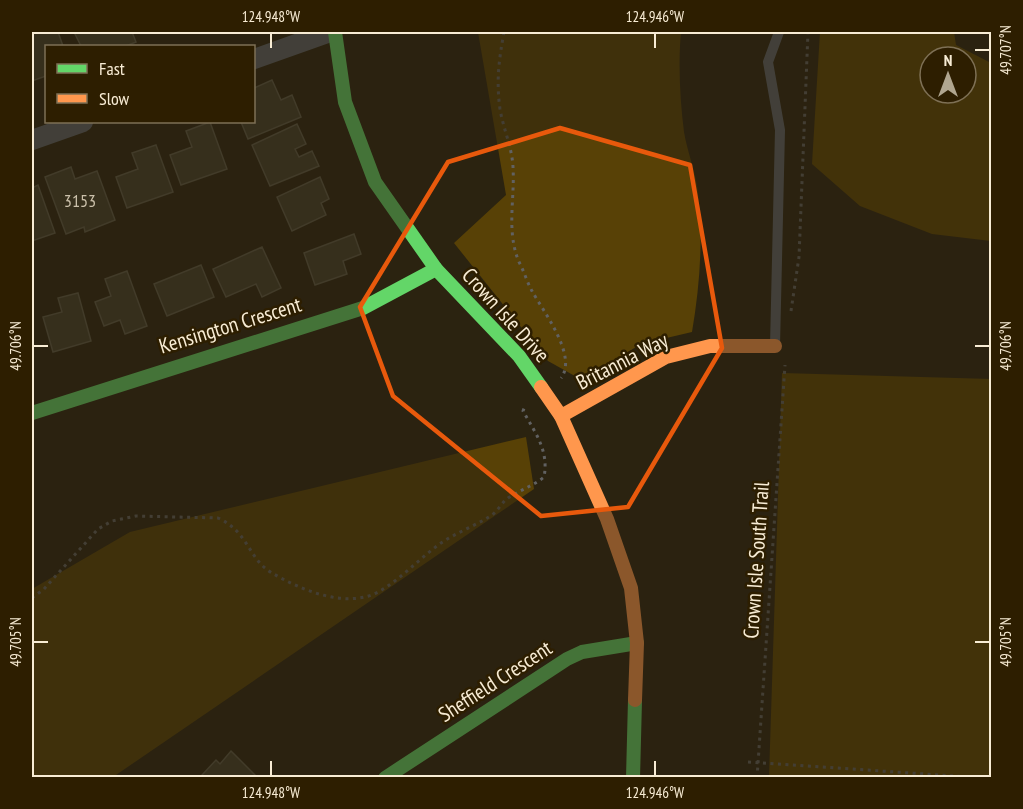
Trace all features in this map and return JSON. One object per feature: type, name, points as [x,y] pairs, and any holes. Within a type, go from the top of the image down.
[{"type":"street","points":[[255,59],[330,32]]},
{"type":"street","name":"Crown Isle Drive","points":[[335,32],[345,102],[375,182],[436,269],[519,356],[561,416],[607,519],[631,588],[637,643],[633,777]]},
{"type":"street","points":[[32,140],[80,123]]},
{"type":"street","name":"Kensington Crescent","points":[[32,413],[363,308],[436,269]]},
{"type":"street","name":"Britannia Way","points":[[561,416],[666,357],[710,346],[775,346]]},
{"type":"street","name":"Sheffield Crescent","points":[[385,777],[567,659],[582,652],[637,643]]},
{"type":"lane","points":[[775,346],[780,129],[768,62],[779,32]]},
{"type":"path","points":[[504,32],[497,73],[500,111],[509,140],[513,165],[511,226],[518,258],[532,291],[557,331],[565,362],[564,374],[558,382]]},
{"type":"path","points":[[791,312],[799,256],[808,32]]},
{"type":"path","name":"Crown Isle South Trail","points":[[757,777],[786,357]]},
{"type":"path","points":[[32,598],[44,589],[98,529],[112,521],[136,516],[218,518],[230,524],[241,534],[262,566],[273,573],[313,591],[338,599],[365,597],[380,591],[442,542],[492,516],[506,499],[544,477],[546,458],[524,411],[525,406]]},
{"type":"path","points":[[748,762],[984,777]]},
{"type":"highlighted area","points":[[560,128],[690,165],[722,348],[628,507],[541,516],[393,396],[360,307],[448,162]]},
{"type":"shaded area","points":[[478,32],[681,32],[680,69],[683,120],[685,139],[697,186],[701,241],[692,332],[641,344],[582,380],[548,361],[454,243],[506,195]]},
{"type":"shaded area","points":[[820,32],[954,32],[956,45],[918,45],[918,105],[978,105],[978,56],[991,63],[991,241],[932,234],[860,206],[812,164]]},
{"type":"shaded area","points":[[782,373],[991,379],[991,777],[769,777]]},
{"type":"shaded area","points":[[526,437],[534,489],[113,777],[32,777],[32,589],[130,532]]},
{"type":"building","points":[[32,32],[58,32],[63,45],[45,45],[45,76],[32,81]]},
{"type":"building","points":[[74,32],[132,32],[136,42],[128,45],[80,45]]},
{"type":"building","points":[[272,80],[281,100],[292,95],[301,117],[248,139],[241,123],[255,123],[255,88]]},
{"type":"building","points":[[210,123],[227,169],[181,185],[170,155],[192,147],[186,131]]},
{"type":"building","points":[[297,124],[306,144],[295,149],[299,157],[312,151],[319,166],[270,186],[252,145]]},
{"type":"building","points":[[156,145],[173,192],[127,208],[116,177],[138,169],[132,153]]},
{"type":"building","points":[[71,167],[75,179],[97,171],[115,220],[85,232],[84,227],[66,234],[45,177]]},
{"type":"building","points":[[320,177],[329,199],[321,203],[326,215],[292,231],[277,197]]},
{"type":"building","points":[[38,185],[55,233],[32,241],[32,188]]},
{"type":"building","points":[[354,234],[361,254],[343,261],[347,274],[315,285],[304,253]]},
{"type":"building","points":[[262,247],[281,288],[262,297],[256,284],[226,297],[213,269]]},
{"type":"building","points":[[201,265],[214,297],[167,316],[154,284]]},
{"type":"building","points":[[127,271],[147,326],[125,334],[120,320],[104,326],[95,302],[111,296],[105,279]]},
{"type":"building","points":[[78,293],[91,341],[53,352],[43,317],[62,312],[58,298]]},
{"type":"building","points":[[231,751],[258,778],[204,778],[202,775],[216,760],[220,764]]},
{"type":"traffic: fast","points":[[335,32],[345,102],[375,182],[436,269],[519,356],[541,387]]},
{"type":"traffic: fast","points":[[32,413],[363,308],[436,269]]},
{"type":"traffic: fast","points":[[385,778],[567,659],[582,652],[637,643]]},
{"type":"traffic: fast","points":[[633,778],[635,700]]},
{"type":"traffic: slow","points":[[561,416],[666,357],[710,346],[775,346]]},
{"type":"traffic: slow","points":[[541,387],[561,416],[607,519],[631,588],[637,643],[635,700]]}]
